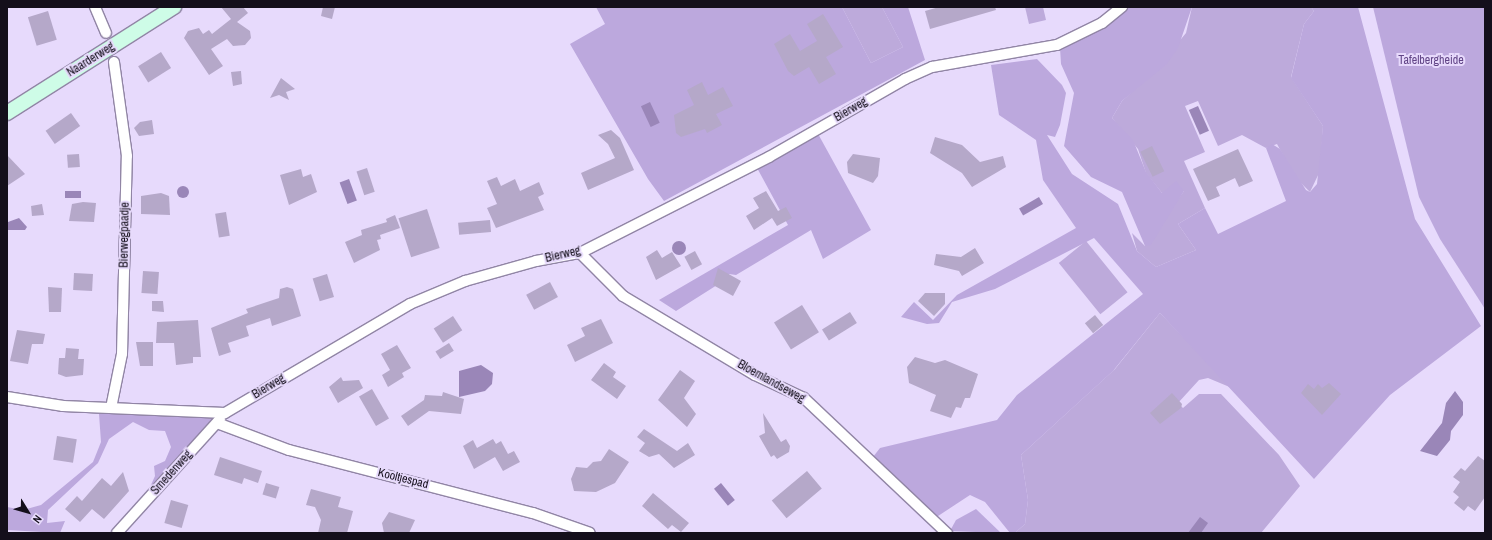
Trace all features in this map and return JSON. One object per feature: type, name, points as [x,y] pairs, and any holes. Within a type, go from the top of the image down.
[{"type":"main road","name":"Naarderweg","points":[[7,113],[174,7]]},
{"type":"street","points":[[95,7],[106,33]]},
{"type":"street","name":"Bierweg","points":[[225,412],[410,304],[465,281],[536,261],[580,253],[769,157],[904,79],[932,67],[1057,45],[1102,23],[1122,7]]},
{"type":"street","name":"Bierwegpaadje","points":[[111,408],[122,354],[127,156],[114,62]]},
{"type":"street","name":"Bloemlandseweg","points":[[580,253],[623,296],[755,375],[804,398],[947,533]]},
{"type":"street","points":[[7,397],[63,406],[225,412]]},
{"type":"street","name":"Smedenweg","points":[[117,533],[217,423],[225,412]]},
{"type":"street","name":"Kooltjespad","points":[[217,423],[288,450],[533,513],[590,533]]},
{"type":"shaded area","points":[[842,7],[882,7],[903,47],[871,63]]},
{"type":"shaded area","points":[[1025,7],[1043,7],[1046,20],[1029,24]]},
{"type":"shaded area","points":[[1192,7],[1311,7],[1314,11],[1304,24],[1291,77],[1323,126],[1320,171],[1310,192],[1295,177],[1277,144],[1266,148],[1242,135],[1218,146],[1198,101],[1185,106],[1205,152],[1184,161],[1205,208],[1178,224],[1196,250],[1156,267],[1137,251],[1132,233],[1145,246],[1184,191],[1162,193],[1146,173],[1138,149],[1112,118],[1122,101],[1153,73],[1186,33]]},
{"type":"shaded area","points":[[650,102],[660,123],[651,127],[641,106]]},
{"type":"shaded area","points":[[1198,106],[1209,131],[1200,135],[1189,110]]},
{"type":"shaded area","points":[[349,179],[357,201],[347,204],[340,182]]},
{"type":"shaded area","points":[[181,186],[185,186],[189,192],[185,198],[181,198],[177,194],[177,190]]},
{"type":"shaded area","points":[[65,191],[81,191],[81,198],[65,198]]},
{"type":"shaded area","points":[[1039,197],[1043,204],[1023,215],[1019,208]]},
{"type":"shaded area","points":[[19,218],[27,227],[25,230],[7,230],[8,222]]},
{"type":"shaded area","points":[[676,241],[682,241],[686,245],[686,251],[682,255],[676,255],[672,251],[672,245]]},
{"type":"shaded area","points":[[1086,241],[1128,292],[1100,314],[1059,263]]},
{"type":"shaded area","points":[[1160,313],[1232,388],[1208,378],[1199,380],[1178,403],[1183,408],[1199,394],[1221,394],[1279,455],[1300,486],[1261,533],[1015,533],[1025,524],[1028,500],[1021,455],[1115,369]]},
{"type":"shaded area","points":[[481,365],[493,373],[492,384],[485,391],[459,397],[459,371]]},
{"type":"shaded area","points":[[1455,391],[1463,402],[1463,415],[1451,431],[1450,440],[1437,456],[1420,451],[1442,423],[1446,403]]},
{"type":"shaded area","points":[[721,483],[735,500],[728,506],[714,489]]},
{"type":"shaded area","points":[[1200,517],[1208,523],[1201,533],[1188,533]]},
{"type":"green space","points":[[596,7],[842,7],[871,63],[903,47],[882,7],[908,7],[925,60],[664,201],[648,179],[570,44],[605,24]]},
{"type":"green space","points":[[1126,7],[1192,7],[1178,48],[1167,64],[1122,101],[1112,118],[1133,140],[1146,172],[1162,193],[1176,181],[1184,191],[1151,245],[1145,246],[1122,192],[1091,177],[1064,146],[1074,93],[1061,64],[1060,48],[1099,28]]},
{"type":"green space","points":[[1311,7],[1358,7],[1415,219],[1481,326],[1390,395],[1314,479],[1160,313],[1113,371],[1021,455],[1028,500],[1025,524],[1015,533],[1010,533],[985,502],[970,495],[935,518],[873,457],[880,448],[997,420],[1017,395],[1143,294],[1094,238],[995,289],[952,302],[939,323],[927,324],[901,317],[914,302],[933,320],[957,295],[1076,228],[1043,180],[1036,140],[999,115],[991,65],[1037,59],[1062,85],[1066,93],[1060,125],[1055,137],[1047,135],[1072,174],[1118,204],[1137,251],[1156,267],[1196,250],[1178,224],[1205,208],[1218,234],[1286,201],[1266,148],[1272,144],[1280,149],[1306,190],[1310,192],[1317,184],[1323,126],[1291,78],[1304,24],[1314,11]]},
{"type":"green space","name":"Tafelbergheide","points":[[1373,7],[1485,7],[1485,309],[1440,239],[1419,197]]},
{"type":"green space","points":[[817,132],[871,230],[823,259],[811,230],[736,275],[729,274],[725,280],[676,311],[659,300],[788,225],[756,166]]},
{"type":"green space","points":[[99,414],[202,414],[214,418],[146,496],[155,476],[154,466],[165,461],[171,447],[165,431],[149,430],[133,422],[109,439],[98,463],[48,510],[47,523],[65,521],[60,533],[7,530],[7,507],[23,510],[41,505],[93,462],[101,442]]},
{"type":"green space","points":[[976,509],[1001,533],[950,531],[956,520]]},
{"type":"building","points":[[221,7],[243,7],[248,13],[237,22],[250,31],[251,38],[245,45],[233,46],[227,39],[211,49],[223,66],[209,75],[184,38],[188,31],[199,28],[203,34],[209,30],[212,34],[231,19]]},
{"type":"building","points":[[323,7],[335,7],[332,19],[321,16]]},
{"type":"building","points":[[939,7],[995,7],[996,10],[930,29],[925,11]]},
{"type":"building","points":[[48,11],[57,40],[37,46],[28,17]]},
{"type":"building","points":[[823,14],[843,47],[826,57],[836,74],[819,84],[809,67],[794,76],[788,71],[774,44],[790,34],[800,51],[817,41],[807,24]]},
{"type":"building","points":[[161,52],[171,68],[148,82],[138,66]]},
{"type":"building","points":[[241,71],[242,84],[233,86],[231,72]]},
{"type":"building","points":[[281,78],[295,89],[286,92],[289,100],[279,95],[270,98]]},
{"type":"building","points":[[702,82],[708,95],[723,87],[733,106],[716,114],[722,125],[707,133],[705,129],[681,137],[676,133],[674,115],[694,105],[687,90]]},
{"type":"building","points":[[71,113],[80,126],[55,144],[46,131]]},
{"type":"building","points":[[152,120],[154,134],[139,136],[134,128],[140,122]]},
{"type":"building","points":[[611,130],[620,138],[634,170],[588,190],[581,173],[615,158],[608,144],[598,135]]},
{"type":"building","points":[[935,137],[962,145],[980,162],[1003,156],[1006,167],[972,187],[962,173],[930,153]]},
{"type":"building","points":[[1152,146],[1164,171],[1153,177],[1140,152]]},
{"type":"building","points":[[1238,149],[1253,181],[1239,187],[1235,178],[1216,187],[1220,196],[1208,201],[1193,169]]},
{"type":"building","points":[[79,154],[80,167],[68,168],[67,155]]},
{"type":"building","points":[[853,154],[880,158],[878,176],[873,183],[848,173],[847,162]]},
{"type":"building","points":[[7,155],[25,174],[7,186]]},
{"type":"building","points":[[367,168],[375,192],[364,195],[357,171]]},
{"type":"building","points":[[301,169],[303,177],[311,174],[317,192],[289,205],[280,175]]},
{"type":"building","points":[[497,177],[501,186],[515,179],[520,191],[539,182],[544,194],[538,197],[544,210],[496,228],[487,208],[497,204],[487,181]]},
{"type":"building","points":[[766,191],[778,211],[786,207],[792,218],[777,226],[772,218],[754,230],[746,216],[759,208],[753,198]]},
{"type":"building","points":[[161,193],[169,196],[170,215],[141,214],[141,196]]},
{"type":"building","points":[[83,202],[96,203],[94,222],[69,221],[72,204]]},
{"type":"building","points":[[42,204],[44,215],[32,216],[31,206]]},
{"type":"building","points":[[427,209],[440,248],[411,257],[398,218]]},
{"type":"building","points":[[226,212],[230,236],[219,237],[215,214]]},
{"type":"building","points":[[395,215],[400,228],[380,235],[381,239],[377,240],[380,250],[354,263],[345,242],[362,235],[361,230],[387,222],[386,219]]},
{"type":"building","points":[[490,220],[491,232],[459,235],[458,223]]},
{"type":"building","points":[[975,248],[984,263],[962,276],[959,271],[934,265],[936,254],[961,257]]},
{"type":"building","points":[[657,250],[662,258],[672,252],[681,266],[656,280],[646,257]]},
{"type":"building","points":[[695,251],[702,264],[691,270],[684,257]]},
{"type":"building","points":[[718,268],[741,281],[733,296],[713,285]]},
{"type":"building","points":[[143,271],[159,272],[157,294],[141,293]]},
{"type":"building","points":[[74,273],[93,274],[92,291],[73,290]]},
{"type":"building","points":[[327,274],[334,297],[320,301],[313,278]]},
{"type":"building","points":[[550,282],[558,297],[534,310],[526,295]]},
{"type":"building","points":[[48,287],[62,288],[61,312],[49,312]]},
{"type":"building","points":[[287,287],[293,289],[301,316],[272,326],[270,318],[246,326],[249,336],[228,343],[231,352],[219,356],[211,328],[248,313],[246,309],[279,298],[280,289]]},
{"type":"building","points":[[925,293],[945,293],[945,304],[934,316],[918,301]]},
{"type":"building","points":[[152,301],[163,301],[164,312],[152,311]]},
{"type":"building","points":[[802,305],[819,332],[791,350],[774,322]]},
{"type":"building","points":[[850,312],[857,323],[829,341],[822,329]]},
{"type":"building","points":[[1095,315],[1103,325],[1093,333],[1085,323]]},
{"type":"building","points":[[453,316],[462,330],[443,343],[434,329]]},
{"type":"building","points":[[601,319],[613,343],[575,362],[567,345],[585,336],[581,328]]},
{"type":"building","points":[[198,320],[201,357],[193,357],[193,363],[176,365],[174,343],[156,343],[157,322]]},
{"type":"building","points":[[17,330],[45,334],[43,344],[32,344],[28,364],[10,361]]},
{"type":"building","points":[[136,342],[153,342],[153,366],[140,366]]},
{"type":"building","points":[[449,343],[454,351],[440,359],[435,351]]},
{"type":"building","points":[[397,345],[411,368],[402,373],[404,377],[388,387],[382,375],[390,370],[381,354]]},
{"type":"building","points":[[66,348],[79,349],[78,359],[84,359],[83,375],[66,377],[58,374],[59,358],[65,358]]},
{"type":"building","points":[[915,357],[935,363],[945,360],[978,374],[970,398],[965,398],[961,408],[956,407],[951,418],[930,411],[936,395],[909,383],[907,367]]},
{"type":"building","points":[[604,363],[616,372],[613,377],[626,386],[617,399],[591,380]]},
{"type":"building","points":[[680,370],[695,381],[684,398],[696,414],[687,427],[658,400]]},
{"type":"building","points":[[341,377],[343,381],[359,380],[363,388],[338,403],[329,387]]},
{"type":"building","points":[[1329,383],[1341,394],[1322,415],[1301,393],[1308,384],[1314,389],[1318,384],[1322,388]]},
{"type":"building","points":[[372,389],[389,418],[376,426],[359,396]]},
{"type":"building","points":[[443,392],[464,399],[461,414],[429,411],[408,426],[401,416],[424,400],[425,395],[442,396]]},
{"type":"building","points":[[1172,393],[1182,404],[1181,408],[1160,424],[1150,413]]},
{"type":"building","points":[[763,413],[781,442],[786,439],[790,446],[789,452],[777,459],[774,455],[771,457],[759,436],[765,433]]},
{"type":"building","points":[[644,429],[677,451],[688,443],[695,455],[674,468],[659,454],[649,457],[639,451],[645,443],[637,437]]},
{"type":"building","points":[[57,436],[77,439],[73,463],[53,460]]},
{"type":"building","points":[[493,439],[496,444],[501,441],[508,454],[514,451],[520,462],[503,471],[495,457],[474,469],[463,446],[473,440],[477,448]]},
{"type":"building","points":[[609,449],[629,462],[615,483],[596,492],[574,491],[571,479],[576,467],[587,468],[593,462],[601,461]]},
{"type":"building","points":[[1478,456],[1485,461],[1485,497],[1475,511],[1468,506],[1464,511],[1454,503],[1459,497],[1453,492],[1460,482],[1453,477],[1461,468],[1465,471]]},
{"type":"building","points":[[220,457],[262,471],[258,483],[244,478],[242,484],[214,475]]},
{"type":"building","points":[[807,471],[822,489],[787,518],[772,501]]},
{"type":"building","points":[[123,472],[129,491],[104,519],[92,509],[80,522],[65,509],[77,496],[82,501],[102,478],[111,486]]},
{"type":"building","points":[[266,483],[279,487],[276,499],[262,494]]},
{"type":"building","points":[[311,489],[341,497],[338,507],[353,511],[347,533],[318,533],[321,520],[315,507],[306,505]]},
{"type":"building","points":[[653,493],[689,523],[681,532],[672,525],[668,529],[642,506]]},
{"type":"building","points":[[171,500],[188,505],[182,528],[164,523]]},
{"type":"building","points":[[389,512],[415,520],[409,533],[384,533],[382,523]]}]
